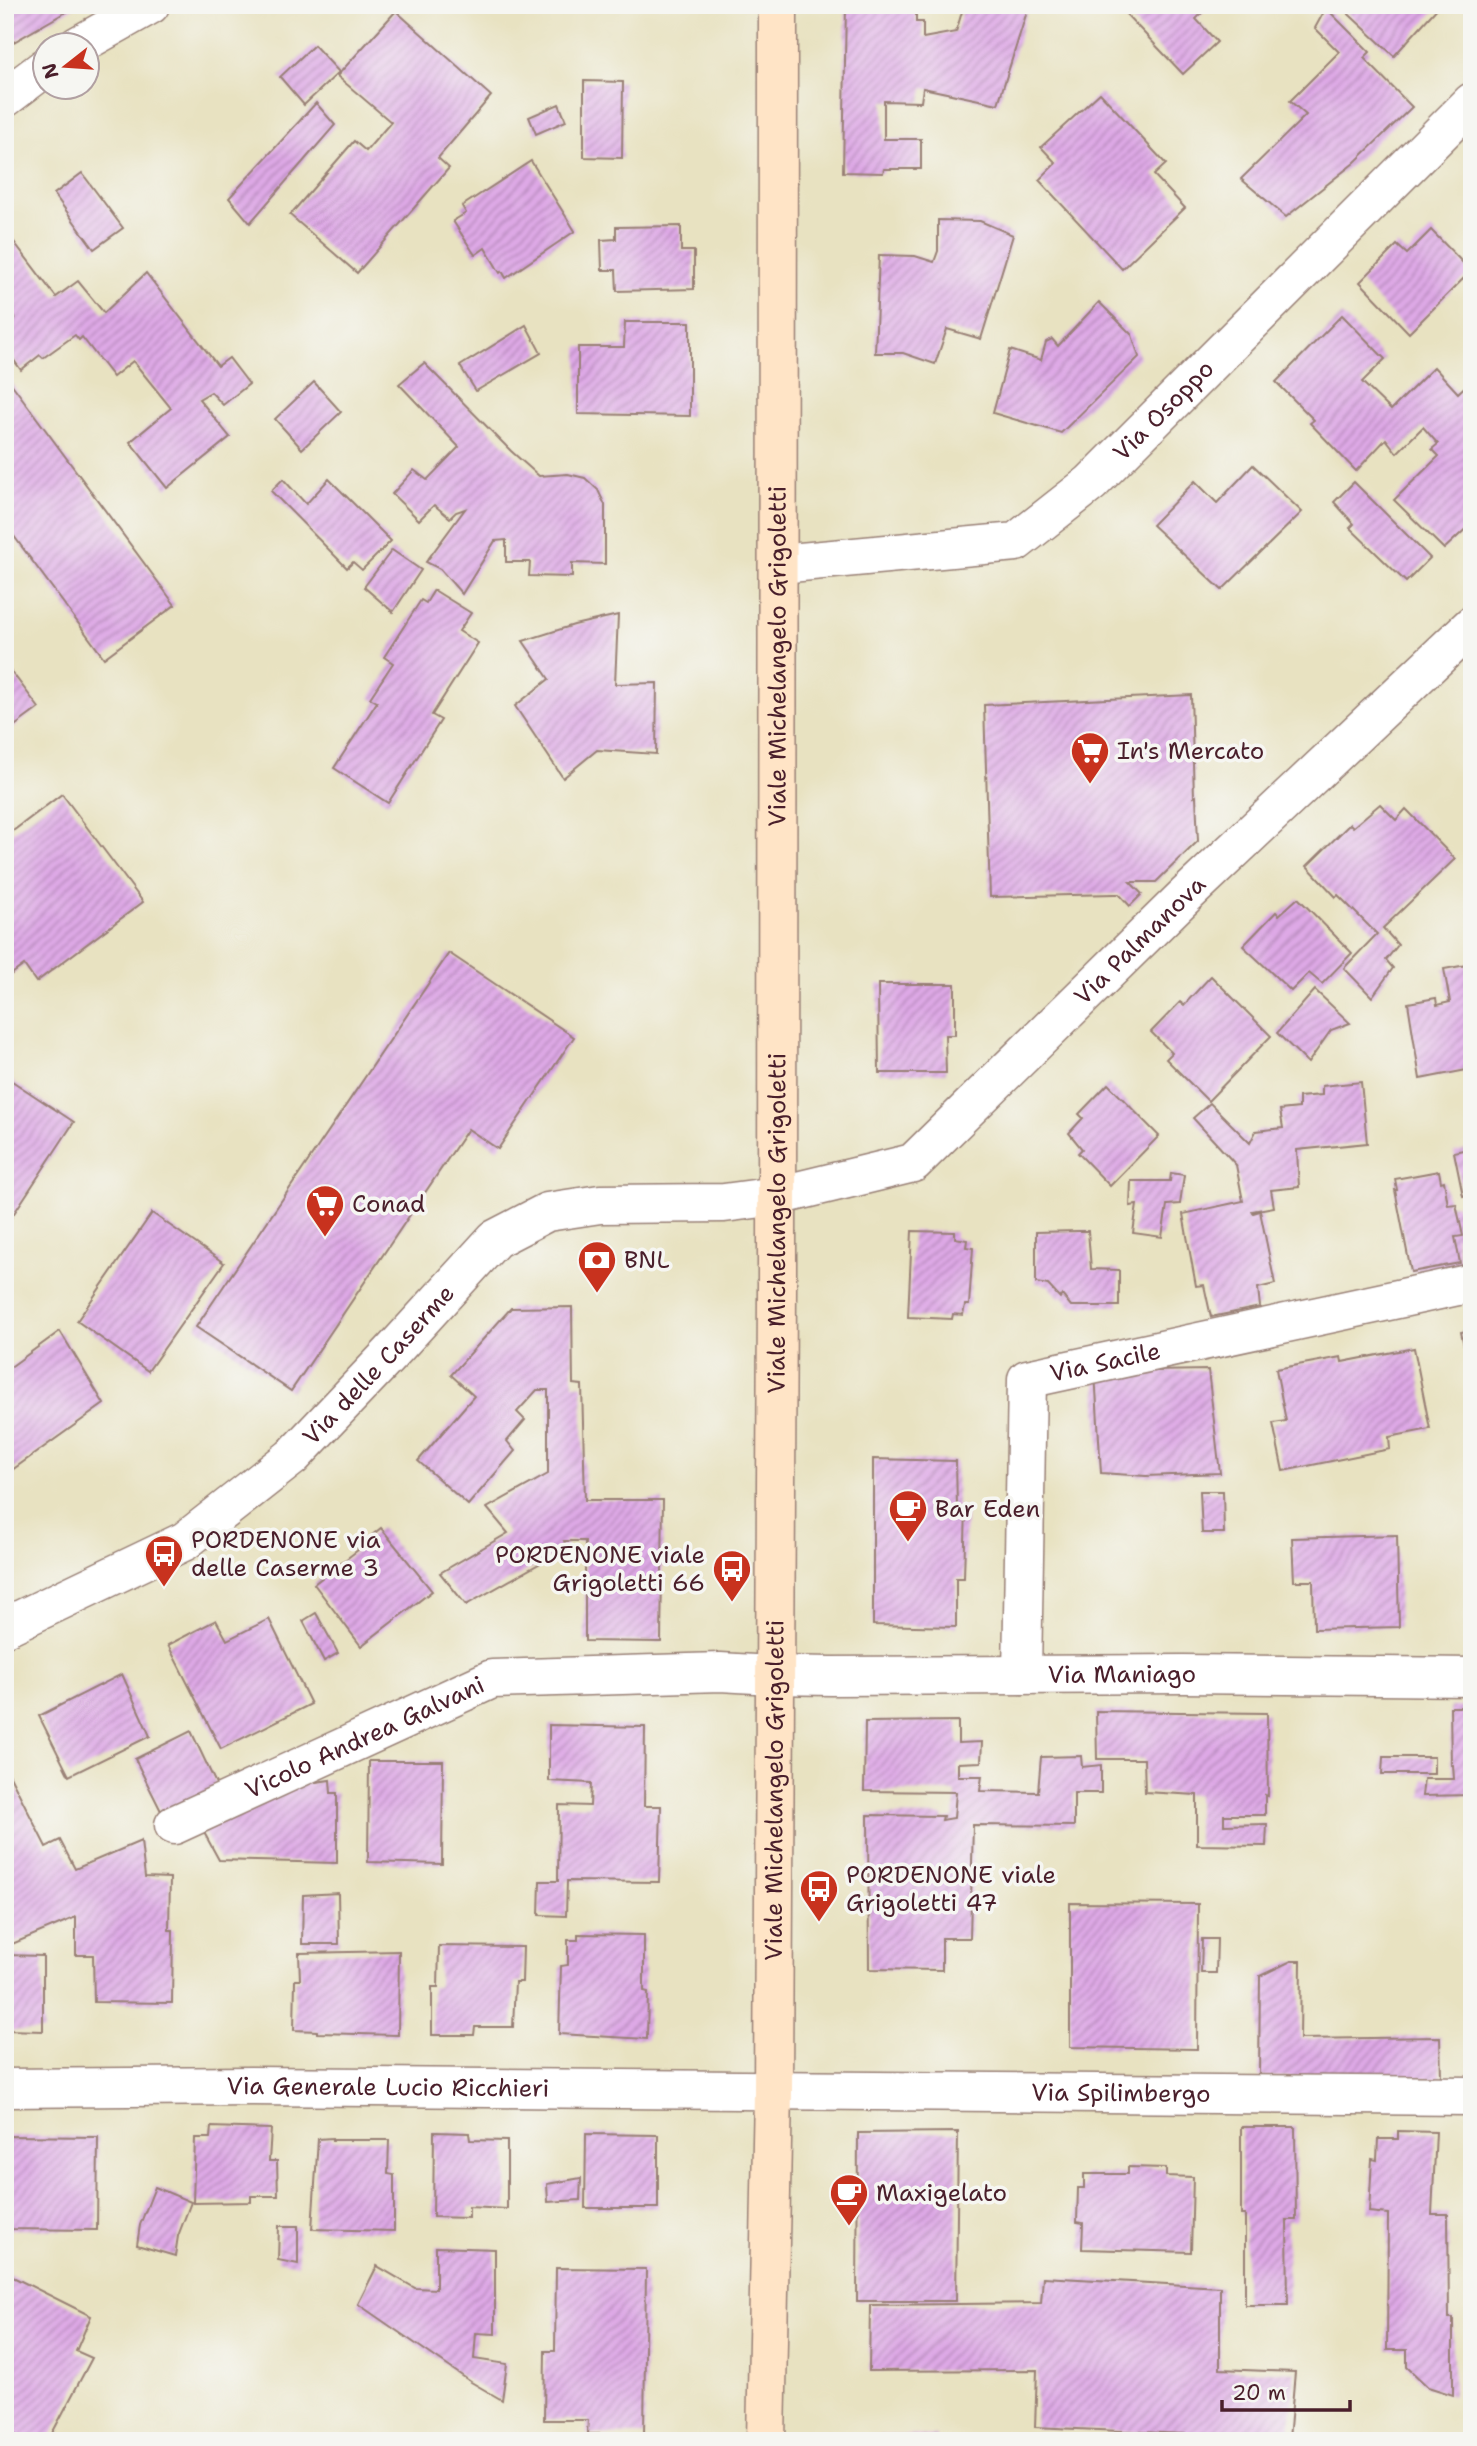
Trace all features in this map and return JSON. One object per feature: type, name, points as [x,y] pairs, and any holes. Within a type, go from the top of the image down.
[{"type":"main road","name":"Viale Michelangelo Grigoletti","points":[[766,2441],[773,2092],[779,564],[778,5]]},
{"type":"street","points":[[102,32],[150,5]]},
{"type":"street","points":[[5,98],[32,78]]},
{"type":"street","name":"Via Osoppo","points":[[779,564],[1016,542],[1091,483],[1472,102]]},
{"type":"street","name":"Via Palmanova","points":[[777,1196],[913,1163],[1184,897],[1472,625]]},
{"type":"street","name":"Via delle Caserme","points":[[5,1627],[186,1541],[292,1457],[495,1239],[547,1212],[600,1203],[724,1203],[777,1196]]},
{"type":"street","name":"Via Sacile","points":[[1022,1675],[1027,1379],[1472,1283]]},
{"type":"street","name":"Vicolo Andrea Galvani","points":[[174,1825],[492,1679],[720,1671],[774,1675]]},
{"type":"street","name":"Via Maniago","points":[[774,1675],[1196,1674],[1472,1677]]},
{"type":"street","name":"Via Generale Lucio Ricchieri","points":[[5,2088],[251,2086],[773,2092]]},
{"type":"street","name":"Via Spilimbergo","points":[[773,2092],[1472,2096]]},
{"type":"building","points":[[5,5],[78,5],[5,47]]},
{"type":"building","points":[[846,5],[916,5],[916,22],[923,22],[923,38],[956,32],[964,5],[1029,5],[998,104],[923,88],[921,102],[884,101],[884,139],[921,139],[921,169],[884,169],[883,173],[843,172]]},
{"type":"building","points":[[1131,5],[1210,5],[1196,19],[1217,42],[1183,74],[1124,12]]},
{"type":"building","points":[[1339,5],[1440,5],[1394,56]]},
{"type":"building","points":[[1326,8],[1370,52],[1364,58],[1412,107],[1354,163],[1286,217],[1241,179],[1306,115],[1290,101],[1339,52],[1315,28]]},
{"type":"building","points":[[396,11],[491,96],[438,158],[449,168],[357,273],[290,215],[354,141],[366,151],[391,122],[337,76]]},
{"type":"building","points":[[314,45],[339,72],[304,105],[280,77]]},
{"type":"building","points":[[584,81],[623,82],[622,158],[584,157]]},
{"type":"building","points":[[1100,93],[1166,164],[1154,175],[1185,208],[1122,269],[1039,180],[1056,163],[1041,147]]},
{"type":"building","points":[[316,103],[335,125],[250,223],[229,198]]},
{"type":"building","points":[[559,104],[566,121],[536,134],[529,117]]},
{"type":"building","points":[[531,161],[575,231],[506,278],[485,248],[475,255],[453,221],[466,213],[462,206]]},
{"type":"building","points":[[82,173],[123,228],[94,249],[54,194]]},
{"type":"building","points":[[938,220],[980,221],[1013,235],[981,339],[947,329],[935,364],[903,353],[875,353],[879,255],[915,256],[934,262],[938,251]]},
{"type":"building","points":[[681,226],[681,251],[694,251],[694,289],[617,291],[616,270],[602,270],[601,240],[616,239],[616,227]]},
{"type":"building","points":[[5,230],[56,297],[78,281],[104,313],[146,273],[218,366],[229,358],[249,384],[223,405],[211,392],[199,399],[230,437],[167,488],[130,442],[171,408],[133,361],[113,377],[82,337],[79,340],[75,335],[43,358],[40,355],[21,370],[5,348],[5,324],[15,318],[5,306]]},
{"type":"building","points":[[1431,230],[1471,271],[1409,333],[1360,282],[1397,245],[1407,254]]},
{"type":"building","points":[[1099,302],[1132,335],[1139,357],[1061,433],[993,413],[1010,350],[1041,360],[1046,342],[1052,339],[1058,346]]},
{"type":"building","points":[[1342,315],[1385,359],[1362,382],[1391,410],[1434,367],[1458,393],[1472,380],[1472,424],[1465,430],[1472,437],[1472,523],[1444,549],[1394,500],[1439,456],[1432,449],[1438,444],[1423,427],[1397,453],[1386,439],[1356,471],[1310,423],[1314,420],[1276,382]]},
{"type":"building","points":[[625,322],[690,322],[690,416],[578,414],[578,347],[624,347]]},
{"type":"building","points":[[526,325],[541,353],[476,391],[460,366]]},
{"type":"building","points":[[424,363],[539,476],[568,474],[585,478],[598,490],[605,505],[605,564],[572,563],[572,577],[529,576],[530,562],[506,562],[506,540],[495,541],[462,594],[440,569],[426,562],[465,509],[450,518],[434,505],[419,520],[392,494],[414,470],[427,480],[459,447],[399,384]]},
{"type":"building","points":[[5,375],[175,605],[104,658],[5,524]]},
{"type":"building","points":[[314,382],[341,412],[302,449],[275,419]]},
{"type":"building","points":[[1253,465],[1302,512],[1222,590],[1152,525],[1195,481],[1217,503]]},
{"type":"building","points":[[283,479],[306,504],[329,479],[391,541],[362,570],[353,562],[347,568],[271,491]]},
{"type":"building","points":[[1354,482],[1430,558],[1406,582],[1350,528],[1354,524],[1334,502]]},
{"type":"building","points":[[392,550],[421,570],[393,612],[364,587]]},
{"type":"building","points":[[434,590],[471,613],[459,631],[478,643],[432,715],[441,720],[388,803],[334,768],[377,702],[370,698],[393,663],[384,657],[421,600],[426,603]]},
{"type":"building","points":[[618,615],[615,684],[657,683],[656,754],[597,750],[563,778],[515,706],[549,679],[523,641]]},
{"type":"building","points":[[5,663],[39,708],[5,733]]},
{"type":"building","name":"In's Mercato","points":[[1191,695],[1198,841],[1156,882],[1130,882],[1142,894],[1130,906],[1119,894],[990,897],[984,705]]},
{"type":"building","points":[[62,794],[143,902],[36,982],[24,965],[5,979],[5,837]]},
{"type":"building","points":[[1380,804],[1396,820],[1406,809],[1455,859],[1383,928],[1398,945],[1386,960],[1393,968],[1372,997],[1344,968],[1377,934],[1307,866],[1350,824],[1353,827]]},
{"type":"building","points":[[1298,898],[1352,953],[1322,984],[1309,973],[1291,991],[1243,946],[1276,912],[1279,915]]},
{"type":"building","name":"Conad","points":[[449,953],[574,1037],[498,1149],[468,1129],[291,1391],[196,1327]]},
{"type":"building","points":[[1472,964],[1472,1069],[1420,1079],[1408,1003],[1436,998],[1437,1005],[1450,1002],[1444,969]]},
{"type":"building","points":[[1211,976],[1271,1036],[1208,1101],[1166,1059],[1172,1053],[1151,1032],[1180,1002],[1184,1005]]},
{"type":"building","points":[[878,984],[955,984],[955,1035],[945,1035],[946,1073],[879,1073]]},
{"type":"building","points":[[1315,990],[1350,1023],[1331,1030],[1308,1063],[1277,1033]]},
{"type":"building","points":[[9,1079],[74,1122],[5,1227],[5,1084]]},
{"type":"building","points":[[1361,1082],[1367,1143],[1297,1150],[1299,1187],[1271,1190],[1274,1207],[1252,1211],[1260,1211],[1275,1284],[1258,1288],[1260,1307],[1211,1317],[1204,1285],[1196,1286],[1183,1214],[1243,1201],[1237,1166],[1193,1118],[1210,1103],[1250,1143],[1256,1131],[1283,1128],[1280,1110],[1299,1108],[1299,1097],[1322,1095],[1322,1086]]},
{"type":"building","points":[[1108,1084],[1159,1136],[1110,1186],[1078,1153],[1082,1149],[1069,1133],[1083,1118],[1079,1114]]},
{"type":"building","points":[[1472,1148],[1472,1194],[1463,1196],[1454,1152]]},
{"type":"building","points":[[1439,1171],[1441,1182],[1444,1181],[1448,1205],[1456,1204],[1463,1236],[1455,1237],[1460,1263],[1411,1272],[1395,1179]]},
{"type":"building","points":[[1171,1173],[1184,1175],[1180,1204],[1167,1205],[1162,1237],[1133,1233],[1137,1205],[1130,1206],[1131,1181],[1170,1181]]},
{"type":"building","points":[[152,1213],[224,1263],[148,1371],[77,1321]]},
{"type":"building","points":[[912,1231],[955,1232],[955,1238],[967,1240],[966,1247],[973,1248],[969,1305],[965,1305],[963,1315],[953,1314],[952,1319],[908,1317]]},
{"type":"building","points":[[1088,1231],[1091,1269],[1119,1270],[1119,1306],[1071,1306],[1048,1285],[1036,1283],[1036,1232]]},
{"type":"building","points":[[572,1307],[573,1384],[582,1385],[585,1500],[663,1500],[661,1642],[585,1641],[585,1541],[564,1541],[567,1548],[466,1605],[440,1573],[508,1533],[487,1508],[548,1474],[548,1390],[537,1390],[517,1412],[525,1420],[507,1441],[515,1451],[468,1505],[418,1461],[474,1396],[451,1375],[511,1308]]},
{"type":"building","points":[[1472,1330],[1472,1377],[1471,1377],[1461,1332]]},
{"type":"building","points":[[60,1331],[104,1404],[5,1475],[5,1371]]},
{"type":"building","points":[[1414,1348],[1430,1429],[1389,1437],[1390,1449],[1283,1471],[1273,1423],[1286,1421],[1276,1369],[1341,1357],[1342,1362]]},
{"type":"building","points":[[1208,1370],[1220,1473],[1146,1476],[1101,1473],[1095,1372]]},
{"type":"building","points":[[873,1459],[956,1461],[957,1507],[966,1507],[964,1578],[956,1578],[956,1627],[873,1625]]},
{"type":"building","points":[[1200,1491],[1223,1491],[1224,1533],[1202,1533]]},
{"type":"building","points":[[381,1528],[432,1591],[361,1646],[314,1584],[358,1550],[357,1547]]},
{"type":"building","points":[[1397,1535],[1399,1627],[1314,1629],[1313,1581],[1294,1581],[1292,1538]]},
{"type":"building","points":[[316,1613],[338,1653],[324,1661],[303,1621]]},
{"type":"building","points":[[269,1619],[311,1704],[221,1749],[168,1645],[216,1620],[227,1640]]},
{"type":"building","points":[[122,1674],[150,1736],[69,1776],[39,1716]]},
{"type":"building","points":[[1450,1707],[1472,1707],[1472,1795],[1422,1796],[1424,1779],[1454,1779],[1451,1765]]},
{"type":"building","points":[[1096,1711],[1267,1713],[1268,1796],[1265,1795],[1265,1815],[1224,1815],[1224,1825],[1267,1824],[1266,1846],[1197,1845],[1197,1795],[1145,1792],[1144,1759],[1097,1759]]},
{"type":"building","points":[[958,1721],[958,1743],[982,1742],[981,1762],[958,1763],[958,1776],[982,1776],[980,1791],[1038,1792],[1041,1757],[1081,1756],[1082,1767],[1101,1765],[1101,1793],[1074,1793],[1074,1826],[973,1825],[970,1938],[942,1938],[942,1970],[869,1969],[868,1815],[943,1816],[942,1820],[954,1818],[956,1792],[864,1791],[865,1722]]},
{"type":"building","points":[[549,1725],[645,1727],[644,1806],[661,1806],[659,1882],[567,1881],[566,1916],[539,1915],[540,1881],[558,1881],[559,1805],[590,1806],[591,1783],[549,1781]]},
{"type":"building","points":[[191,1731],[218,1788],[163,1815],[135,1759]]},
{"type":"building","points":[[1383,1757],[1434,1757],[1434,1774],[1382,1774]]},
{"type":"building","points":[[369,1761],[443,1761],[442,1864],[368,1862]]},
{"type":"building","points":[[5,1766],[46,1847],[60,1840],[75,1869],[141,1841],[145,1877],[170,1878],[169,1930],[173,1930],[172,2003],[94,2002],[93,1955],[76,1955],[76,1917],[5,1947]]},
{"type":"building","points":[[330,1780],[331,1793],[337,1793],[337,1863],[219,1860],[201,1827],[282,1787]]},
{"type":"building","points":[[338,1893],[339,1944],[302,1944],[303,1895]]},
{"type":"building","points":[[1070,1903],[1198,1904],[1197,2049],[1070,2047]]},
{"type":"building","points":[[578,1934],[644,1935],[644,1991],[648,1992],[647,2039],[559,2034],[561,1966],[568,1965],[568,1940],[578,1940]]},
{"type":"building","points":[[1202,1939],[1217,1939],[1216,1973],[1201,1973]]},
{"type":"building","points":[[439,1946],[523,1947],[522,1982],[515,1982],[513,2027],[475,2027],[474,2035],[432,2035],[432,1987],[438,1987]]},
{"type":"building","points":[[399,1951],[398,2035],[294,2030],[295,1980],[300,1980],[299,1953]]},
{"type":"building","points":[[5,1955],[43,1956],[43,2031],[5,2030]]},
{"type":"building","points":[[1291,1961],[1301,1961],[1300,2039],[1440,2037],[1441,2078],[1259,2077],[1260,1976]]},
{"type":"building","points":[[211,2127],[271,2129],[269,2161],[277,2161],[278,2196],[251,2196],[251,2202],[193,2203],[195,2138],[210,2138]]},
{"type":"building","points":[[1241,2127],[1295,2127],[1296,2220],[1287,2220],[1288,2305],[1245,2305]]},
{"type":"building","points":[[1398,2131],[1436,2132],[1432,2214],[1448,2214],[1449,2318],[1453,2318],[1453,2395],[1428,2387],[1407,2367],[1407,2350],[1387,2350],[1388,2214],[1369,2212],[1372,2159],[1377,2160],[1378,2139],[1398,2139]]},
{"type":"building","points":[[434,2132],[469,2133],[470,2140],[507,2141],[507,2209],[469,2207],[469,2218],[433,2217]]},
{"type":"building","points":[[958,2132],[956,2301],[857,2301],[858,2133]]},
{"type":"building","points":[[586,2134],[658,2135],[658,2208],[585,2208]]},
{"type":"building","points":[[5,2136],[98,2137],[97,2230],[5,2229]]},
{"type":"building","points":[[318,2139],[389,2140],[388,2174],[394,2175],[394,2231],[312,2229]]},
{"type":"building","points":[[1128,2167],[1166,2168],[1166,2176],[1193,2177],[1191,2252],[1082,2249],[1083,2223],[1077,2222],[1078,2188],[1084,2188],[1084,2174],[1128,2174]]},
{"type":"building","points":[[581,2178],[580,2200],[548,2202],[547,2184]]},
{"type":"building","points":[[155,2187],[191,2202],[178,2236],[175,2256],[137,2245],[140,2225]]},
{"type":"building","points":[[279,2226],[298,2226],[298,2264],[278,2260]]},
{"type":"building","points":[[436,2247],[495,2249],[495,2334],[476,2333],[474,2359],[507,2364],[502,2400],[471,2382],[358,2304],[377,2266],[415,2288],[436,2289]]},
{"type":"building","points":[[556,2268],[646,2269],[644,2435],[587,2434],[588,2420],[544,2420],[545,2351],[555,2351]]},
{"type":"building","points":[[5,2273],[91,2316],[76,2351],[92,2358],[48,2441],[26,2441],[5,2429]]},
{"type":"building","points":[[1043,2277],[1220,2287],[1220,2369],[1295,2372],[1289,2439],[1035,2427],[1037,2370],[869,2371],[870,2305],[1041,2303]]},
{"type":"building","points":[[863,2435],[936,2436],[936,2441],[863,2441]]},
{"type":"place","name":"In's Mercato","points":[[1090,785]]},
{"type":"place","name":"Conad","points":[[325,1238]]},
{"type":"place","name":"BNL","points":[[597,1294]]},
{"type":"place","name":"Bar Eden","points":[[908,1543]]},
{"type":"place","name":"PORDENONE via delle Caserme 3","points":[[164,1588]]},
{"type":"place","name":"PORDENONE viale Grigoletti 66","points":[[732,1603]]},
{"type":"place","name":"PORDENONE viale Grigoletti 47","points":[[819,1923]]},
{"type":"place","name":"Maxigelato","points":[[849,2227]]}]
